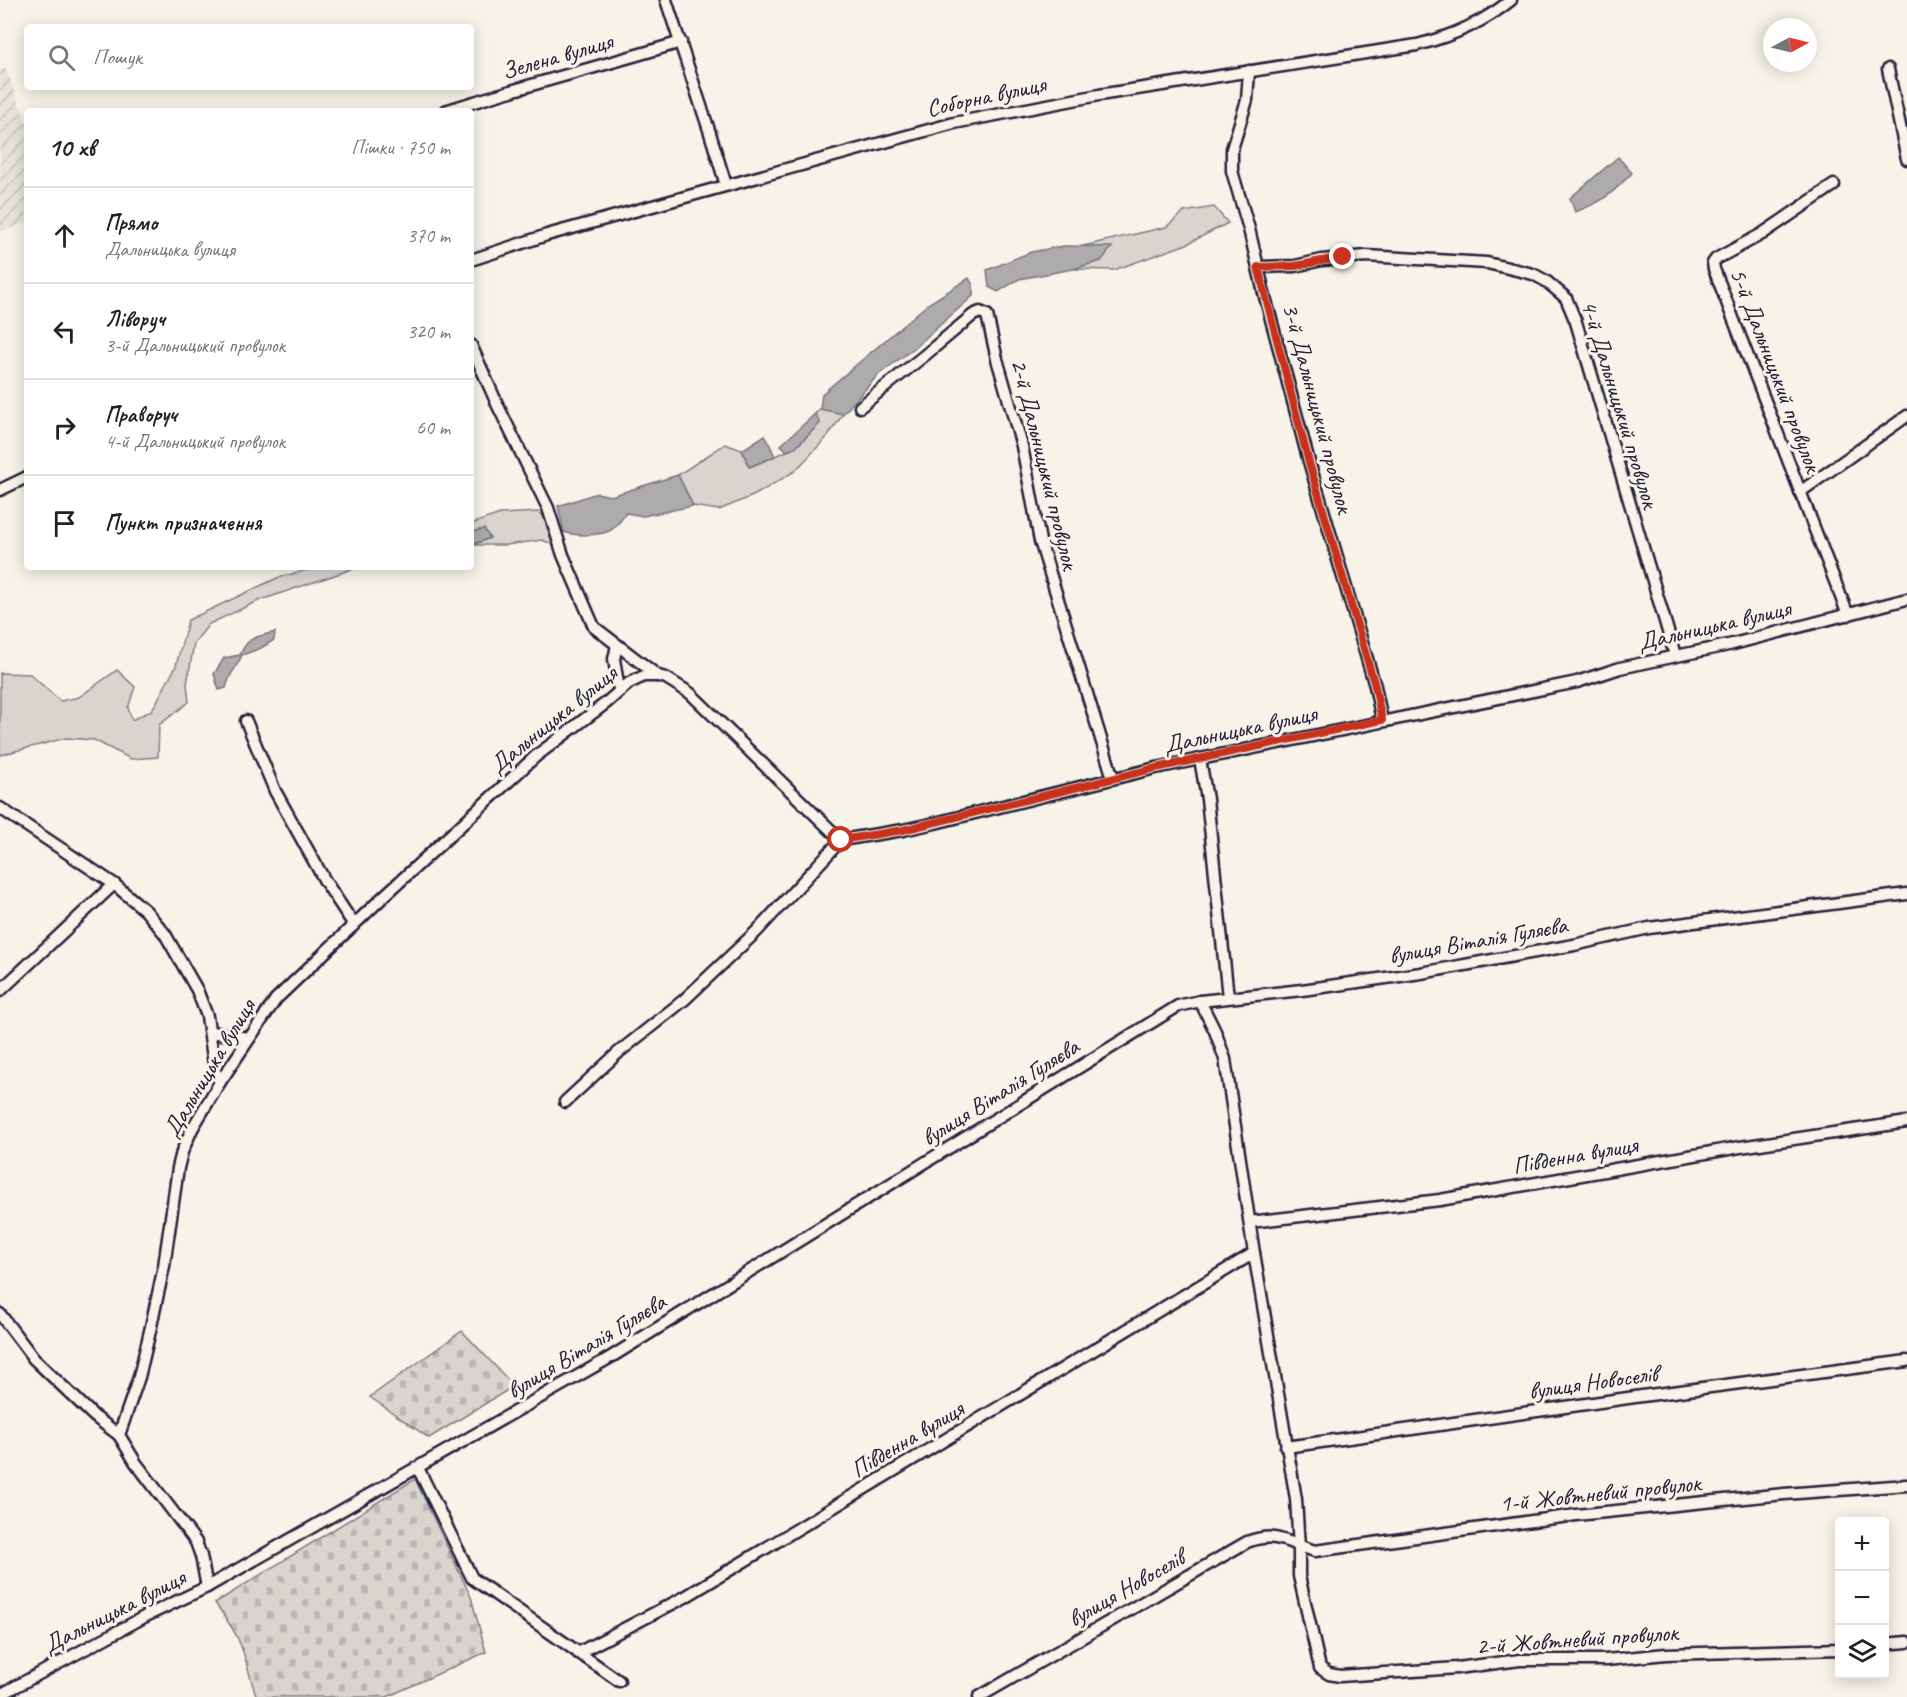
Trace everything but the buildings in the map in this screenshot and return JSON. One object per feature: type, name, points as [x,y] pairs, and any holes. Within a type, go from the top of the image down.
[{"type":"street","points":[[666,0],[726,186]]},
{"type":"street","name":"Соборна вулиця","points":[[474,259],[547,235],[954,123],[1099,95],[1399,49],[1433,41],[1474,26],[1511,0]]},
{"type":"street","name":"Зелена вулиця","points":[[455,108],[681,42]]},
{"type":"street","points":[[1888,69],[1907,159]]},
{"type":"street","name":"3-й Дальницький провулок","points":[[1249,71],[1247,100],[1233,149],[1232,171],[1308,459],[1375,686],[1382,720]]},
{"type":"street","name":"5-й Дальницький провулок","points":[[1834,185],[1762,234],[1716,259],[1713,263],[1848,615]]},
{"type":"street","name":"4-й Дальницький провулок","points":[[1258,267],[1295,266],[1322,260],[1365,256],[1487,263],[1533,274],[1557,289],[1566,298],[1576,322],[1674,655]]},
{"type":"street","name":"2-й Дальницький провулок","points":[[860,407],[973,315],[980,312],[987,315],[1022,446],[1040,541],[1113,778]]},
{"type":"street","points":[[474,352],[548,508],[563,555],[590,620],[600,633],[658,675],[690,693],[841,840],[757,931],[684,1000],[619,1052],[565,1102]]},
{"type":"street","name":"5-й Дальницький провулок","points":[[1800,492],[1907,416]]},
{"type":"street","points":[[0,490],[24,478]]},
{"type":"street","name":"Дальницька вулиця","points":[[841,840],[935,823],[1113,778],[1200,759],[1577,682],[1620,668],[1733,644],[1907,599]]},
{"type":"street","points":[[617,645],[614,659],[619,690]]},
{"type":"street","name":"Дальницька вулиця","points":[[0,1695],[146,1616],[207,1587],[196,1542],[136,1463],[119,1435],[139,1377],[150,1331],[164,1266],[182,1152],[192,1129],[248,1038],[276,999],[536,756],[606,703],[619,690],[638,678],[658,675]]},
{"type":"street","points":[[246,721],[275,791],[325,881],[354,925]]},
{"type":"street","points":[[1200,759],[1207,799],[1228,997]]},
{"type":"street","points":[[0,808],[114,884],[146,911],[165,934],[197,990],[207,1016],[215,1071],[220,1082]]},
{"type":"street","points":[[0,991],[114,884]]},
{"type":"street","name":"вулиця Віталія Гуляєва","points":[[207,1587],[611,1357],[1179,1006],[1228,997],[1302,990],[1422,973],[1574,945],[1649,928],[1907,894]]},
{"type":"street","points":[[1200,1001],[1215,1031],[1225,1059],[1254,1253],[1296,1499],[1299,1546]]},
{"type":"street","points":[[211,1032],[248,1038]]},
{"type":"street","name":"Південна вулиця","points":[[1250,1222],[1440,1200],[1740,1147],[1907,1122]]},
{"type":"street","name":"Південна вулиця","points":[[578,1653],[685,1597],[1254,1253]]},
{"type":"street","points":[[0,1314],[34,1359],[95,1417],[119,1435]]},
{"type":"street","name":"вулиця Новоселів","points":[[1286,1447],[1907,1361]]},
{"type":"street","points":[[418,1468],[472,1578],[619,1681]]},
{"type":"street","name":"1-й Жовтневий провулок","points":[[1299,1546],[1315,1551],[1576,1515],[1907,1485]]},
{"type":"street","name":"вулиця Новоселів","points":[[979,1697],[1247,1542],[1259,1538],[1276,1537],[1299,1546]]},
{"type":"street","name":"2-й Жовтневий провулок","points":[[1299,1546],[1299,1576],[1320,1668],[1329,1674],[1340,1676],[1457,1668],[1520,1660],[1606,1660],[1666,1654],[1835,1649]]},
{"type":"street","points":[[1889,1644],[1907,1642]]},
{"type":"shaded area","points":[[6,69],[24,116],[24,224],[0,232],[0,70]]},
{"type":"shaded area","points":[[1618,157],[1632,173],[1606,197],[1575,212],[1570,198]]},
{"type":"shaded area","points":[[1064,246],[1112,247],[1101,261],[1073,269],[1019,279],[998,292],[989,287],[987,270],[1031,252]]},
{"type":"shaded area","points":[[969,278],[973,285],[973,296],[913,349],[878,375],[843,414],[820,409],[822,394],[928,304]]},
{"type":"shaded area","points":[[815,414],[820,423],[796,447],[787,451],[781,445]]},
{"type":"shaded area","points":[[765,435],[775,456],[749,467],[742,450]]},
{"type":"shaded area","points":[[678,475],[693,506],[643,516],[626,513],[614,528],[598,534],[580,535],[564,532],[558,506],[597,493],[611,496]]},
{"type":"shaded area","points":[[484,529],[490,538],[474,544],[474,531]]},
{"type":"shaded area","points":[[275,632],[274,640],[242,655],[226,688],[219,690],[214,674],[224,658],[240,655],[250,641],[258,636]]},
{"type":"green space","points":[[1214,207],[1228,223],[1187,244],[1114,270],[1073,269],[1100,261],[1111,248],[1083,246],[1166,227],[1184,212]]},
{"type":"green space","points":[[820,409],[843,414],[828,436],[795,471],[755,495],[719,510],[693,506],[678,475],[725,444],[742,450],[750,467],[796,447],[820,423],[815,414]]},
{"type":"green space","points":[[539,512],[547,520],[555,545],[542,540],[506,545],[474,545],[490,538],[484,529],[474,531],[474,523],[500,514]]},
{"type":"green space","points":[[307,570],[349,570],[258,601],[209,624],[194,643],[187,684],[189,702],[159,725],[158,757],[131,759],[94,740],[66,738],[0,755],[0,673],[30,674],[60,701],[79,697],[117,670],[135,687],[128,708],[132,720],[152,710],[176,666],[188,620],[277,578]]},
{"type":"green space","points":[[462,1331],[514,1386],[429,1438],[370,1397]]},
{"type":"green space","points":[[415,1479],[471,1597],[486,1652],[387,1697],[257,1697],[238,1639],[215,1603]]},
{"type":"route","points":[[841,840],[903,830],[1156,768],[1382,720],[1375,686],[1308,459],[1258,267],[1295,266],[1343,257]]}]
